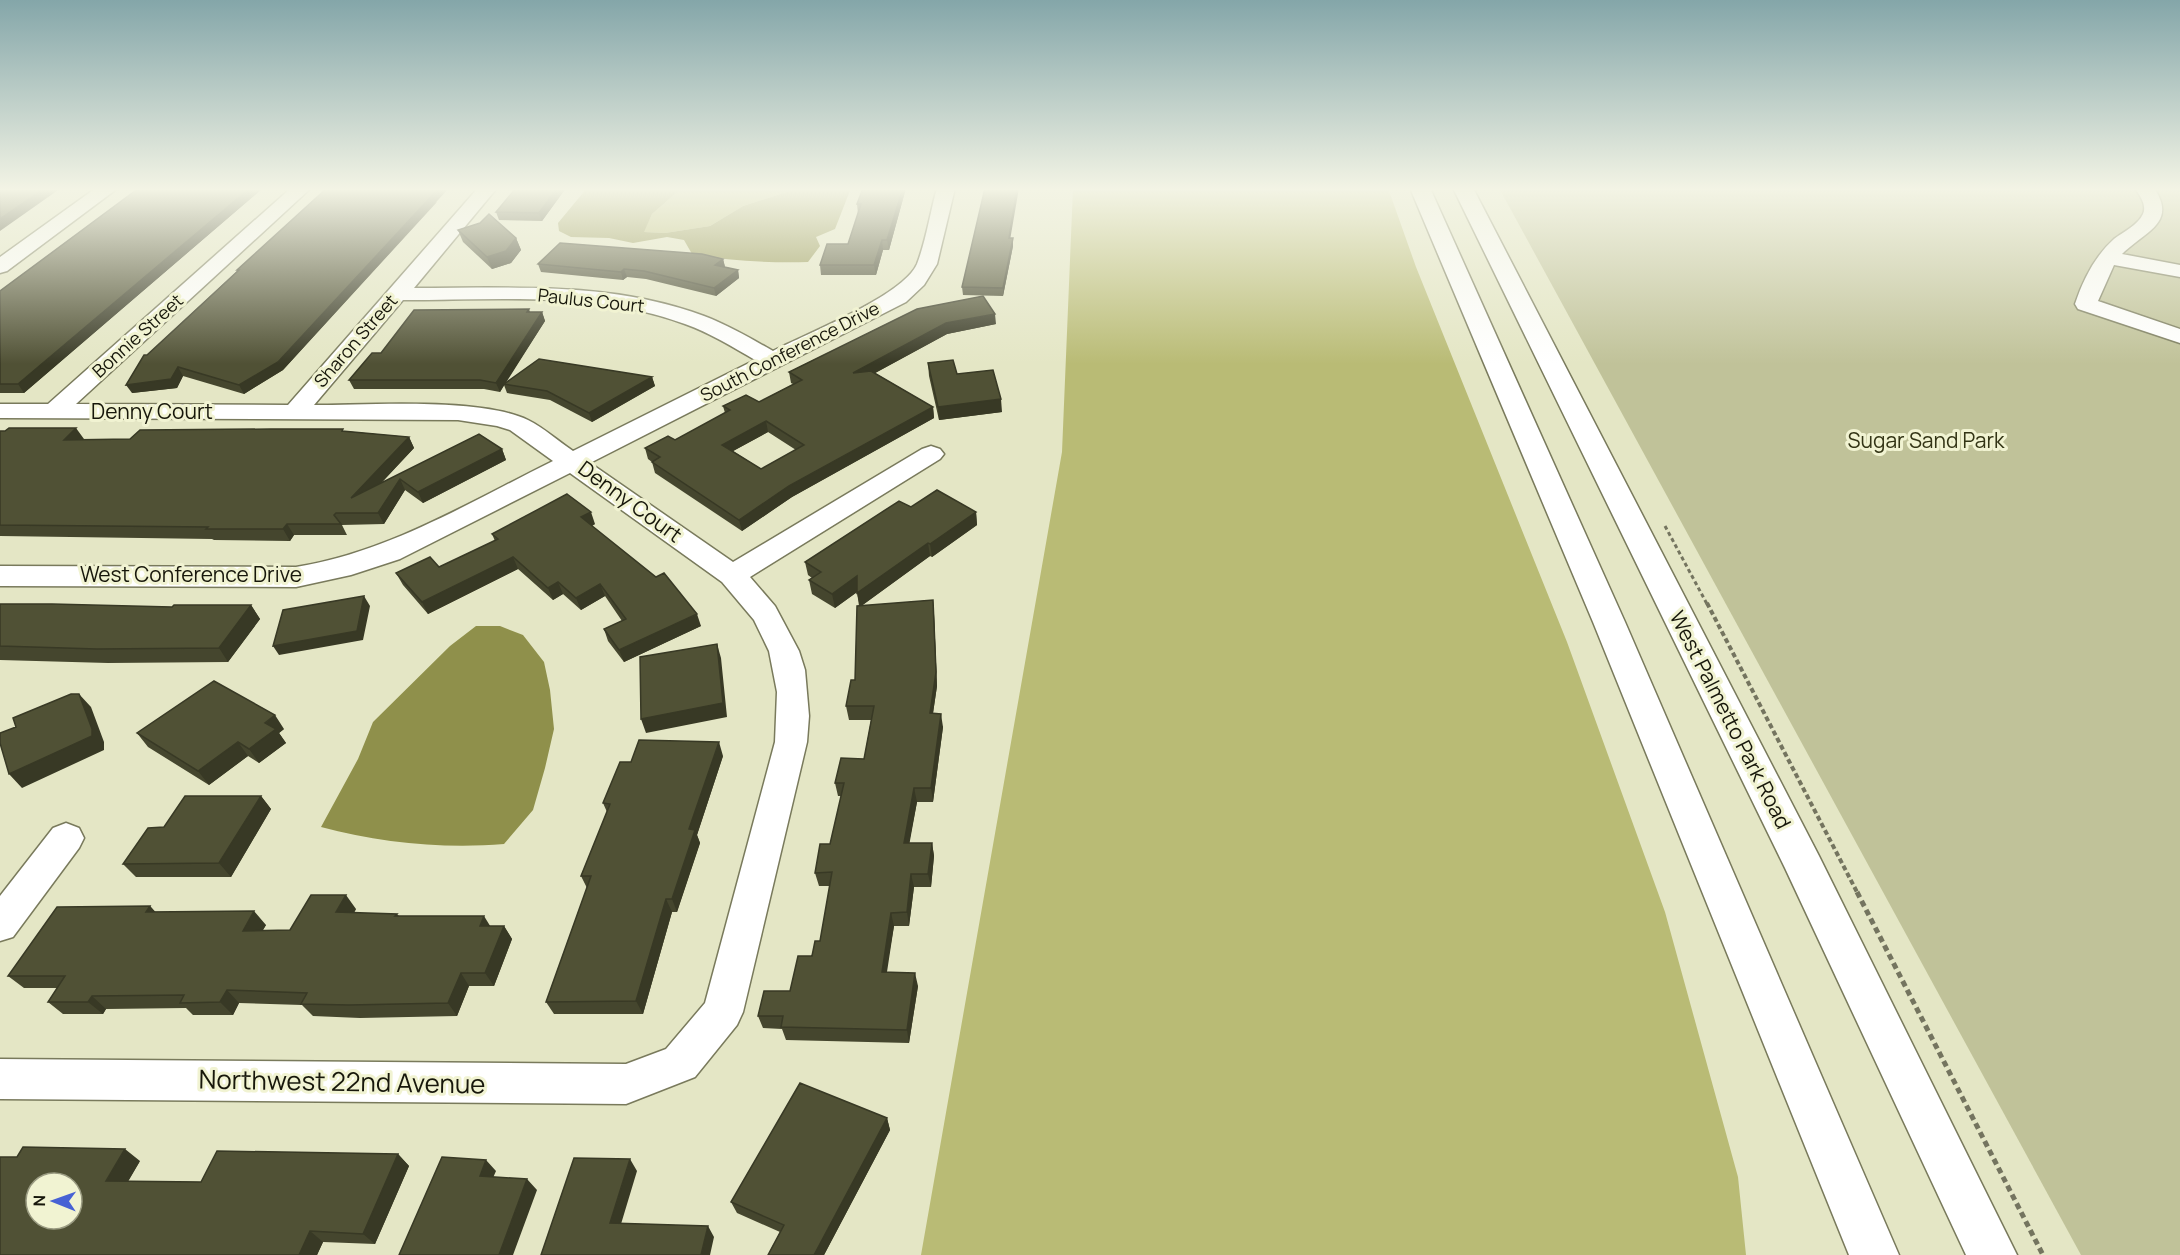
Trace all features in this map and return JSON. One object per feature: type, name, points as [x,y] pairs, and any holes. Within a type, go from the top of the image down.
[{"type":"main road","points":[[1445,247],[1609,622],[1874,1255]]},
{"type":"main road","name":"West Palmetto Park Road","points":[[1492,247],[1800,857],[1992,1255]]},
{"type":"street","points":[[0,267],[28,247]]},
{"type":"street","name":"Bonnie Street","points":[[54,411],[237,247]]},
{"type":"street","name":"Sharon Street","points":[[295,412],[438,247]]},
{"type":"street","name":"South Conference Drive","points":[[573,462],[886,304],[917,281],[927,264],[931,247]]},
{"type":"street","points":[[2118,247],[2094,277],[2086,304],[2180,336]]},
{"type":"street","points":[[2109,258],[2180,271]]},
{"type":"street","name":"Paulus Court","points":[[397,294],[550,295],[623,302],[665,311],[711,327],[773,361]]},
{"type":"street","name":"Denny Court","points":[[0,411],[480,415],[519,425],[732,575],[759,604],[779,637],[786,656],[793,697],[791,742],[723,1012],[680,1063]]},
{"type":"street","points":[[732,575],[931,454]]},
{"type":"street","name":"West Conference Drive","points":[[0,576],[273,578],[327,572],[374,559],[403,547],[573,462]]},
{"type":"street","points":[[0,925],[66,838]]},
{"type":"street","name":"Northwest 22nd Avenue","points":[[0,1079],[626,1084],[680,1063]]},
{"type":"path","points":[[1660,517],[1756,694],[2043,1255]]},
{"type":"green space","points":[[1071,247],[1409,247],[1567,642],[1665,912],[1738,1177],[1746,1255],[921,1255],[1062,452]]},
{"type":"green space","name":"Sugar Sand Park","points":[[1531,247],[2180,247],[2180,1255],[2081,1255]]},
{"type":"shaded area","points":[[688,247],[820,247],[808,262],[735,260],[692,254]]},
{"type":"shaded area","points":[[476,626],[500,626],[523,635],[544,662],[550,690],[554,729],[533,810],[504,844],[459,846],[389,841],[321,827],[358,759],[373,722],[450,646]]},
{"type":"building","points":[[60,247],[181,247],[18,384],[0,384],[0,291]]},
{"type":"building","points":[[263,247],[385,247],[278,362],[239,385],[178,367],[171,379],[126,385],[144,355],[147,355],[239,270],[237,270]]},
{"type":"building","points":[[476,247],[509,247],[506,251],[487,257]]},
{"type":"building","points":[[556,247],[606,247],[702,254],[723,259],[715,265],[738,270],[714,288],[644,271],[624,269],[621,272],[538,264]]},
{"type":"building","points":[[826,247],[880,247],[874,265],[820,265]]},
{"type":"building","points":[[971,247],[1011,247],[1003,288],[962,287]]},
{"type":"building","points":[[983,296],[995,314],[946,323],[853,373],[871,371],[933,407],[789,486],[739,520],[652,462],[660,457],[645,448],[668,436],[675,440],[730,410],[723,406],[746,395],[759,402],[802,380],[789,372],[917,309]],"holes":[[[766,421],[804,445],[761,469],[722,445]]]},
{"type":"building","points":[[529,309],[527,312],[542,312],[496,383],[480,380],[349,380],[372,353],[381,353],[414,310]]},
{"type":"building","points":[[539,359],[652,377],[589,413],[547,391],[504,384]]},
{"type":"building","points":[[953,360],[957,374],[993,370],[1001,399],[938,407],[928,363]]},
{"type":"building","points":[[9,428],[76,428],[64,440],[130,439],[140,430],[343,429],[342,431],[409,437],[351,498],[479,434],[502,449],[418,492],[400,479],[378,513],[336,513],[334,515],[341,524],[287,524],[283,529],[0,525],[0,431]]},
{"type":"building","points":[[937,490],[976,512],[857,593],[857,576],[832,594],[809,580],[821,572],[805,562],[899,501],[911,507]]},
{"type":"building","points":[[567,494],[591,512],[581,517],[656,577],[664,573],[697,614],[619,650],[604,629],[626,619],[600,584],[576,598],[558,582],[548,588],[513,557],[422,602],[396,573],[430,557],[439,567],[498,539],[492,534]]},
{"type":"building","points":[[364,596],[357,631],[273,646],[283,610]]},
{"type":"building","points":[[933,600],[936,672],[930,713],[941,714],[931,788],[914,788],[904,843],[932,843],[928,874],[911,874],[907,912],[891,913],[882,972],[915,973],[907,1030],[781,1027],[783,1016],[758,1016],[764,991],[790,991],[798,956],[812,956],[815,941],[820,941],[832,872],[815,873],[820,844],[830,844],[844,783],[835,783],[841,758],[864,759],[874,706],[846,706],[851,680],[855,680],[857,606]]},
{"type":"building","points":[[0,604],[172,607],[174,605],[251,605],[219,648],[97,649],[0,646]]},
{"type":"building","points":[[717,644],[723,703],[641,719],[640,657]]},
{"type":"building","points":[[214,681],[275,715],[265,723],[276,729],[249,749],[238,742],[198,771],[137,733]]},
{"type":"building","points":[[71,694],[79,694],[92,729],[92,736],[9,774],[0,743],[0,733],[16,727],[13,718]]},
{"type":"building","points":[[639,740],[719,742],[689,829],[695,830],[672,899],[666,899],[636,1001],[546,1002],[591,876],[581,876],[610,804],[603,803],[620,762],[631,762]]},
{"type":"building","points":[[185,796],[261,796],[219,863],[123,864],[148,828],[164,827]]},
{"type":"building","points":[[311,895],[346,895],[336,912],[397,914],[395,916],[484,916],[480,926],[504,926],[485,973],[461,973],[448,1003],[301,1004],[307,993],[227,990],[220,1002],[180,1003],[184,995],[92,996],[88,1002],[48,1002],[65,976],[8,976],[57,907],[150,906],[146,912],[254,911],[243,931],[290,930]]},
{"type":"building","points":[[800,1083],[887,1118],[814,1255],[768,1255],[784,1225],[731,1202]]},
{"type":"building","points":[[23,1147],[125,1149],[106,1181],[201,1182],[217,1151],[398,1154],[363,1234],[310,1231],[299,1255],[0,1255],[0,1157],[17,1157]]},
{"type":"building","points":[[442,1157],[486,1160],[480,1176],[527,1179],[499,1255],[399,1255]]},
{"type":"building","points":[[574,1158],[630,1159],[610,1223],[708,1226],[701,1255],[541,1255]]}]
